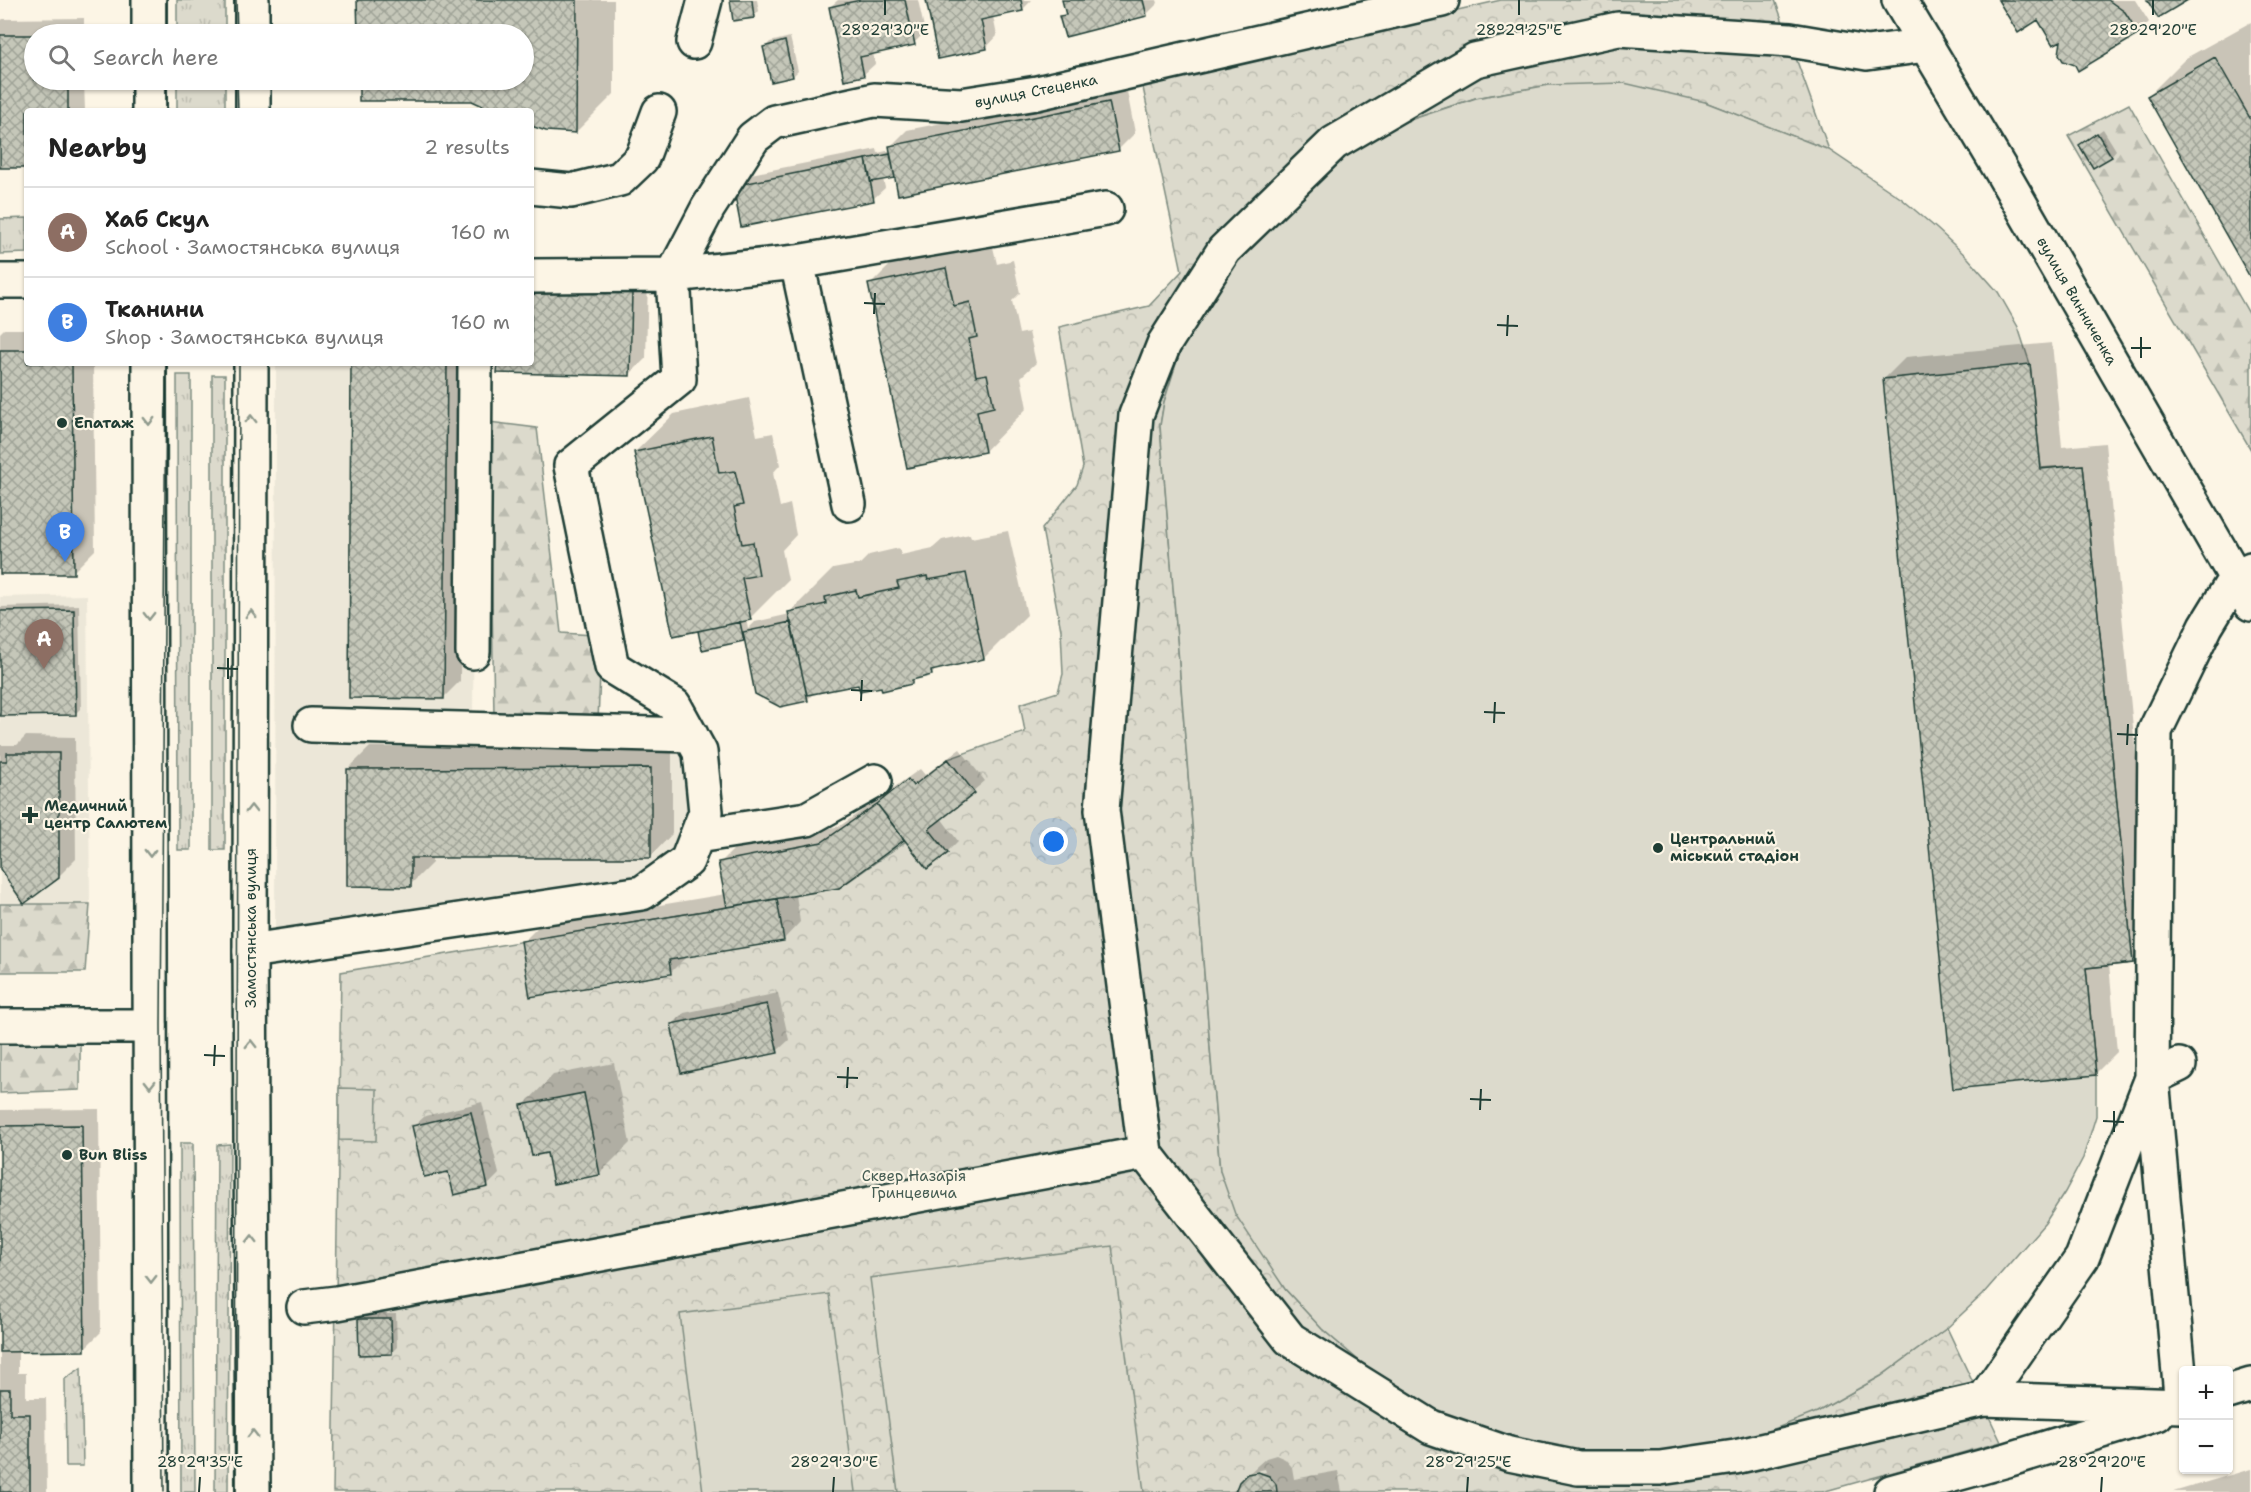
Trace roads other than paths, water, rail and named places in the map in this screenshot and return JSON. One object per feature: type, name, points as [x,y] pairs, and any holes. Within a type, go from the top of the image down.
[{"type":"main road","points":[[149,0],[149,24]]},
{"type":"main road","points":[[252,0],[252,24]]},
{"type":"main road","points":[[694,42],[705,0]]},
{"type":"main road","name":"вулиця Стеценка","points":[[673,275],[708,208],[753,138],[774,122],[874,100],[961,105],[1036,93],[1442,0]]},
{"type":"main road","name":"вулиця Винниченка","points":[[1899,0],[2246,583]]},
{"type":"main road","points":[[1926,45],[1867,53],[1790,40],[1618,29],[1474,60],[1334,143],[1224,250],[1164,344],[1136,415],[1102,810],[1145,1153],[1290,1339],[1431,1427],[1509,1454],[1578,1468],[1660,1468],[1735,1457],[1984,1400],[2179,1406]]},
{"type":"main road","points":[[149,90],[149,108]]},
{"type":"main road","points":[[253,90],[253,108]]},
{"type":"main road","points":[[534,187],[571,191],[621,179],[642,158],[659,112]]},
{"type":"main road","points":[[534,276],[673,275],[797,262],[1106,209]]},
{"type":"main road","points":[[797,262],[849,504]]},
{"type":"main road","points":[[250,951],[642,892],[687,861],[706,813],[700,752],[674,705],[612,667],[571,466],[679,379],[673,275]]},
{"type":"main road","points":[[0,281],[24,281]]},
{"type":"main road","points":[[149,366],[151,1492]]},
{"type":"main road","name":"Замостянська вулиця","points":[[251,366],[250,951],[253,1492]]},
{"type":"main road","points":[[473,652],[476,366]]},
{"type":"main road","points":[[2181,1366],[2166,1071],[2155,731],[2206,626],[2246,583]]},
{"type":"main road","points":[[311,725],[691,735]]},
{"type":"main road","points":[[697,836],[807,819],[875,782]]},
{"type":"main road","points":[[0,1026],[150,1026]]},
{"type":"main road","points":[[1984,1400],[2082,1258],[2166,1071]]},
{"type":"main road","points":[[304,1307],[349,1301],[1145,1153]]},
{"type":"main road","points":[[2233,1391],[2251,1385]]},
{"type":"main road","points":[[1891,1492],[2007,1460],[2179,1407]]},
{"type":"tram line","points":[[166,0],[166,24]]},
{"type":"tram line","points":[[236,0],[237,24]]},
{"type":"tram line","points":[[166,90],[166,108]]},
{"type":"tram line","points":[[237,90],[238,108]]},
{"type":"tram line","points":[[164,1492],[161,1025],[166,366]]},
{"type":"tram line","points":[[236,1492],[239,366]]},
{"type":"place","name":"Епатаж","points":[[62,423]]},
{"type":"place","name":"Тканини","points":[[65,562]]},
{"type":"place","name":"Хаб Скул","points":[[44,669]]},
{"type":"place","name":"Медичний центр Салютем","points":[[30,815]]},
{"type":"place","name":"Центральний міський стадіон","points":[[1658,848]]},
{"type":"place","name":"Bun Bliss","points":[[67,1155]]},
{"type":"park label","name":"Сквер Назарія Гринцевича","points":[[914,1184]]}]
